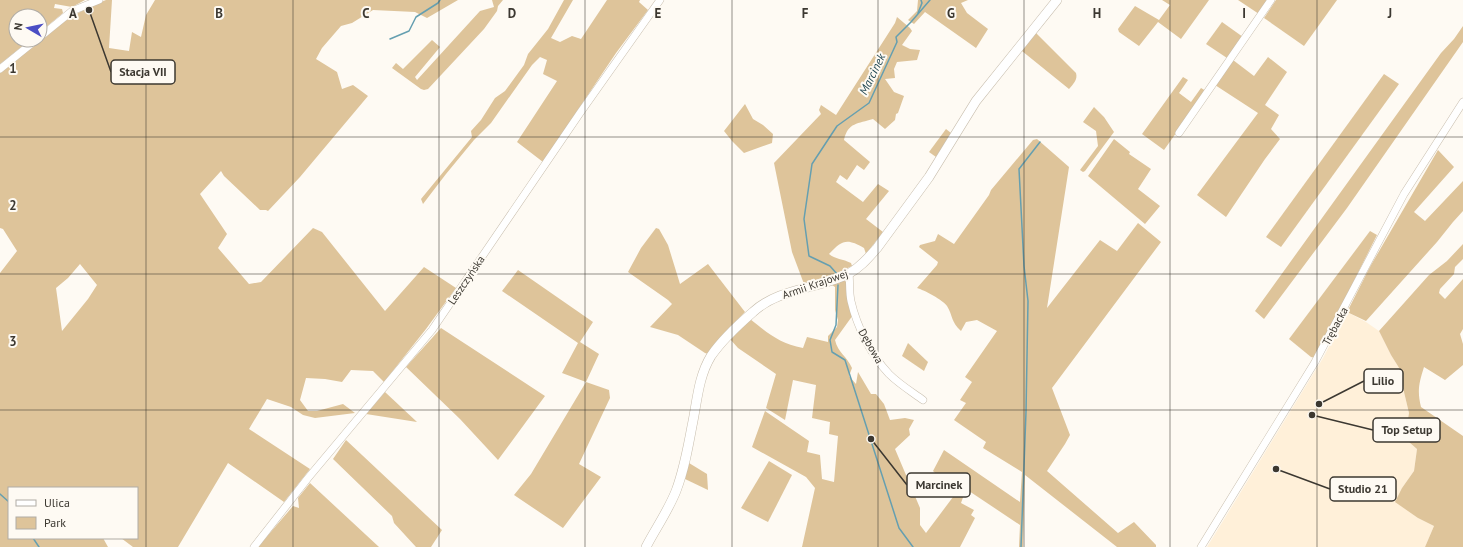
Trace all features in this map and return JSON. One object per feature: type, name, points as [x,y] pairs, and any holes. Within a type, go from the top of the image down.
[{"type":"street","points":[[48,30],[72,11],[99,0]]},
{"type":"street","name":"Leszczyńska","points":[[254,547],[308,478],[432,330],[580,113],[660,0]]},
{"type":"street","name":"Armii Krajowej","points":[[646,547],[668,509],[676,491],[684,464],[698,389],[703,373],[711,357],[722,343],[754,310],[780,296],[802,288],[827,283],[857,269],[877,248],[929,177],[976,101],[1057,0]]},
{"type":"street","points":[[1179,132],[1271,0]]},
{"type":"street","points":[[0,69],[26,48]]},
{"type":"street","name":"Trębacka","points":[[1202,547],[1315,362],[1404,194],[1463,102]]},
{"type":"street","name":"Dębowa","points":[[849,273],[851,300],[858,323],[867,342],[890,375],[923,400]]},
{"type":"shaded area","points":[[1347,312],[1379,331],[1401,371],[1409,413],[1402,436],[1417,449],[1414,471],[1402,488],[1418,518],[1434,526],[1425,547],[1207,547],[1323,358]]},
{"type":"green space","points":[[0,0],[85,0],[72,7],[55,4],[54,8],[62,9],[63,13],[48,25],[48,8],[8,8],[8,48],[20,48],[0,64]]},
{"type":"green space","points":[[106,0],[112,0],[109,48],[129,51],[132,32],[141,37],[146,15],[155,0],[458,0],[427,18],[415,12],[373,10],[352,23],[341,26],[322,48],[316,59],[337,72],[342,89],[353,85],[368,96],[300,177],[268,211],[260,210],[224,176],[221,171],[200,194],[227,234],[218,248],[249,284],[261,282],[313,228],[322,232],[385,311],[424,267],[456,288],[384,382],[373,371],[351,370],[342,382],[306,378],[300,400],[308,411],[317,411],[343,404],[355,413],[315,418],[303,415],[291,407],[267,399],[249,429],[310,469],[284,502],[228,463],[178,547],[133,547],[122,539],[138,539],[138,487],[8,487],[8,539],[104,539],[108,547],[0,547],[0,273],[17,251],[3,229],[0,228],[0,73],[30,48],[48,48],[48,34],[63,22],[91,6]],"holes":[[[80,264],[97,285],[88,299],[62,331],[56,288],[68,278]]]},
{"type":"green space","points":[[492,0],[503,0],[484,29],[428,89],[421,89],[392,68],[396,63],[403,69],[432,40],[440,47],[415,77],[417,80],[480,11],[494,7]]},
{"type":"green space","points":[[564,0],[573,0],[551,38],[560,42],[572,36],[581,39],[607,0],[640,0],[639,2],[648,10],[616,53],[543,162],[517,142],[557,81],[543,74],[547,60],[540,57],[532,65],[491,123],[474,140],[423,204],[421,199],[472,137],[471,131],[481,120],[495,98],[505,91],[524,65],[528,54],[548,29]]},
{"type":"green space","points":[[918,0],[968,0],[961,3],[967,13],[988,29],[976,48],[925,12],[914,24],[908,20],[917,11]]},
{"type":"green space","points":[[1162,0],[1209,0],[1181,39],[1158,22],[1139,46],[1119,32],[1118,29],[1135,6],[1159,20],[1170,5]]},
{"type":"green space","points":[[1238,0],[1269,0],[1259,14]]},
{"type":"green space","points":[[1276,0],[1337,0],[1304,46],[1264,18]]},
{"type":"green space","points":[[897,17],[912,31],[902,45],[910,49],[920,50],[917,60],[897,62],[894,69],[895,78],[885,79],[894,92],[904,96],[898,113],[896,114],[895,120],[885,129],[873,119],[858,123],[848,130],[844,140],[870,162],[864,170],[857,165],[847,180],[840,175],[836,182],[863,202],[878,184],[889,191],[866,219],[883,232],[866,254],[864,248],[858,245],[849,242],[841,243],[829,254],[851,263],[852,266],[833,275],[804,284],[792,252],[774,163],[821,114],[819,110],[821,105],[836,115],[895,23]]},
{"type":"green space","points":[[1222,22],[1243,37],[1227,58],[1206,44]]},
{"type":"green space","points":[[1463,26],[1463,42],[1347,208],[1264,319],[1255,311],[1441,53],[1454,39]]},
{"type":"green space","points":[[1036,33],[1076,73],[1076,80],[1069,89],[1022,51]]},
{"type":"green space","points":[[1268,57],[1287,72],[1265,105],[1279,115],[1271,129],[1280,139],[1226,217],[1197,195],[1258,113],[1215,85],[1233,60],[1254,76]]},
{"type":"green space","points":[[1384,74],[1399,84],[1281,247],[1266,237]]},
{"type":"green space","points":[[1183,77],[1188,80],[1179,93],[1191,102],[1201,88],[1206,91],[1164,150],[1142,134]]},
{"type":"green space","points":[[745,104],[753,119],[773,134],[772,143],[744,153],[724,131]]},
{"type":"green space","points":[[1094,107],[1104,117],[1114,132],[1083,172],[1080,170],[1098,146],[1096,131],[1083,122]]},
{"type":"green space","points":[[946,129],[951,133],[936,157],[929,152]]},
{"type":"green space","points":[[1037,139],[1069,167],[1047,308],[1100,240],[1117,251],[1138,223],[1161,242],[1052,388],[1070,435],[1047,471],[1118,533],[1134,522],[1156,545],[1156,547],[1117,547],[1025,475],[1023,547],[1019,547],[1020,525],[966,489],[961,503],[974,510],[971,515],[975,518],[960,547],[802,547],[815,488],[806,477],[752,447],[765,411],[809,441],[807,452],[820,455],[822,479],[834,482],[838,436],[829,434],[830,422],[812,418],[816,385],[793,380],[785,420],[766,408],[776,374],[738,348],[730,339],[750,319],[781,341],[795,346],[803,348],[807,337],[828,342],[828,336],[837,327],[838,320],[835,310],[835,287],[832,285],[845,280],[853,315],[835,340],[836,344],[852,368],[849,376],[856,384],[858,372],[871,394],[876,394],[884,404],[890,420],[905,418],[914,420],[909,429],[910,435],[895,449],[920,508],[920,525],[926,533],[956,493],[933,471],[944,450],[1020,502],[1022,472],[983,448],[986,442],[954,420],[966,403],[960,400],[972,382],[965,377],[997,331],[977,320],[966,322],[961,331],[955,325],[947,306],[942,301],[917,288],[938,262],[919,247],[920,245],[935,241],[938,234],[954,244],[991,190],[1033,140]]},
{"type":"green space","points":[[1114,139],[1130,152],[1129,154],[1151,169],[1138,189],[1160,206],[1145,224],[1088,176]]},
{"type":"green space","points":[[1438,150],[1454,167],[1414,212],[1425,221],[1463,181],[1463,211],[1366,321],[1347,312],[1371,265]]},
{"type":"green space","points":[[656,228],[659,229],[668,245],[680,284],[708,264],[745,312],[716,342],[708,354],[678,335],[650,327],[672,304],[628,272],[641,248]]},
{"type":"green space","points":[[1370,231],[1377,235],[1315,358],[1311,357],[1289,339]]},
{"type":"green space","points":[[1463,244],[1463,259],[1455,267],[1454,274],[1440,289],[1439,293],[1445,299],[1463,279],[1463,329],[1460,334],[1463,344],[1463,365],[1445,380],[1424,367],[1419,392],[1421,407],[1463,436],[1463,547],[1425,547],[1434,526],[1418,518],[1395,502],[1402,488],[1414,471],[1417,449],[1402,436],[1409,413],[1401,371],[1379,331],[1429,275],[1447,261]]},
{"type":"green space","points":[[518,270],[593,322],[580,342],[599,354],[586,382],[562,373],[578,343],[502,291]]},
{"type":"green space","points":[[441,328],[545,396],[498,460],[460,419],[406,367]]},
{"type":"green space","points":[[908,343],[928,362],[924,371],[902,356]]},
{"type":"green space","points":[[586,382],[609,390],[610,398],[579,464],[601,477],[563,528],[514,495],[531,474]]},
{"type":"green space","points":[[385,392],[417,422],[366,414]]},
{"type":"green space","points":[[346,440],[442,530],[431,547],[416,547],[394,523],[392,516],[333,459]]},
{"type":"green space","points":[[769,461],[792,475],[768,522],[741,508]]},
{"type":"green space","points":[[689,463],[707,474],[708,490],[685,479]]},
{"type":"green space","points":[[310,483],[379,547],[258,547],[293,506],[299,508],[298,498]]},
{"type":"waterway","points":[[390,39],[409,31],[416,17],[438,3],[440,0]]},
{"type":"waterway","name":"Marcinek","points":[[918,13],[922,3],[921,0]]},
{"type":"waterway","name":"Marcinek","points":[[837,274],[830,266],[809,256],[804,219],[812,164],[837,126],[869,103],[897,42],[896,37],[930,0]]},
{"type":"waterway","points":[[1021,547],[1028,301],[1024,266],[1019,169],[1040,142]]},
{"type":"waterway","name":"Marcinek","points":[[838,285],[836,325],[830,340],[832,352],[845,360],[899,528],[913,547]]},
{"type":"waterway","points":[[0,494],[8,501]]},
{"type":"waterway","points":[[34,539],[39,547]]},
{"type":"place","name":"Stacja VII","points":[[89,10]]},
{"type":"place","name":"Lilio","points":[[1319,404]]},
{"type":"place","name":"Top Setup","points":[[1312,415]]},
{"type":"place","name":"Marcinek","points":[[871,439]]},
{"type":"place","name":"Studio 21","points":[[1276,469]]}]
